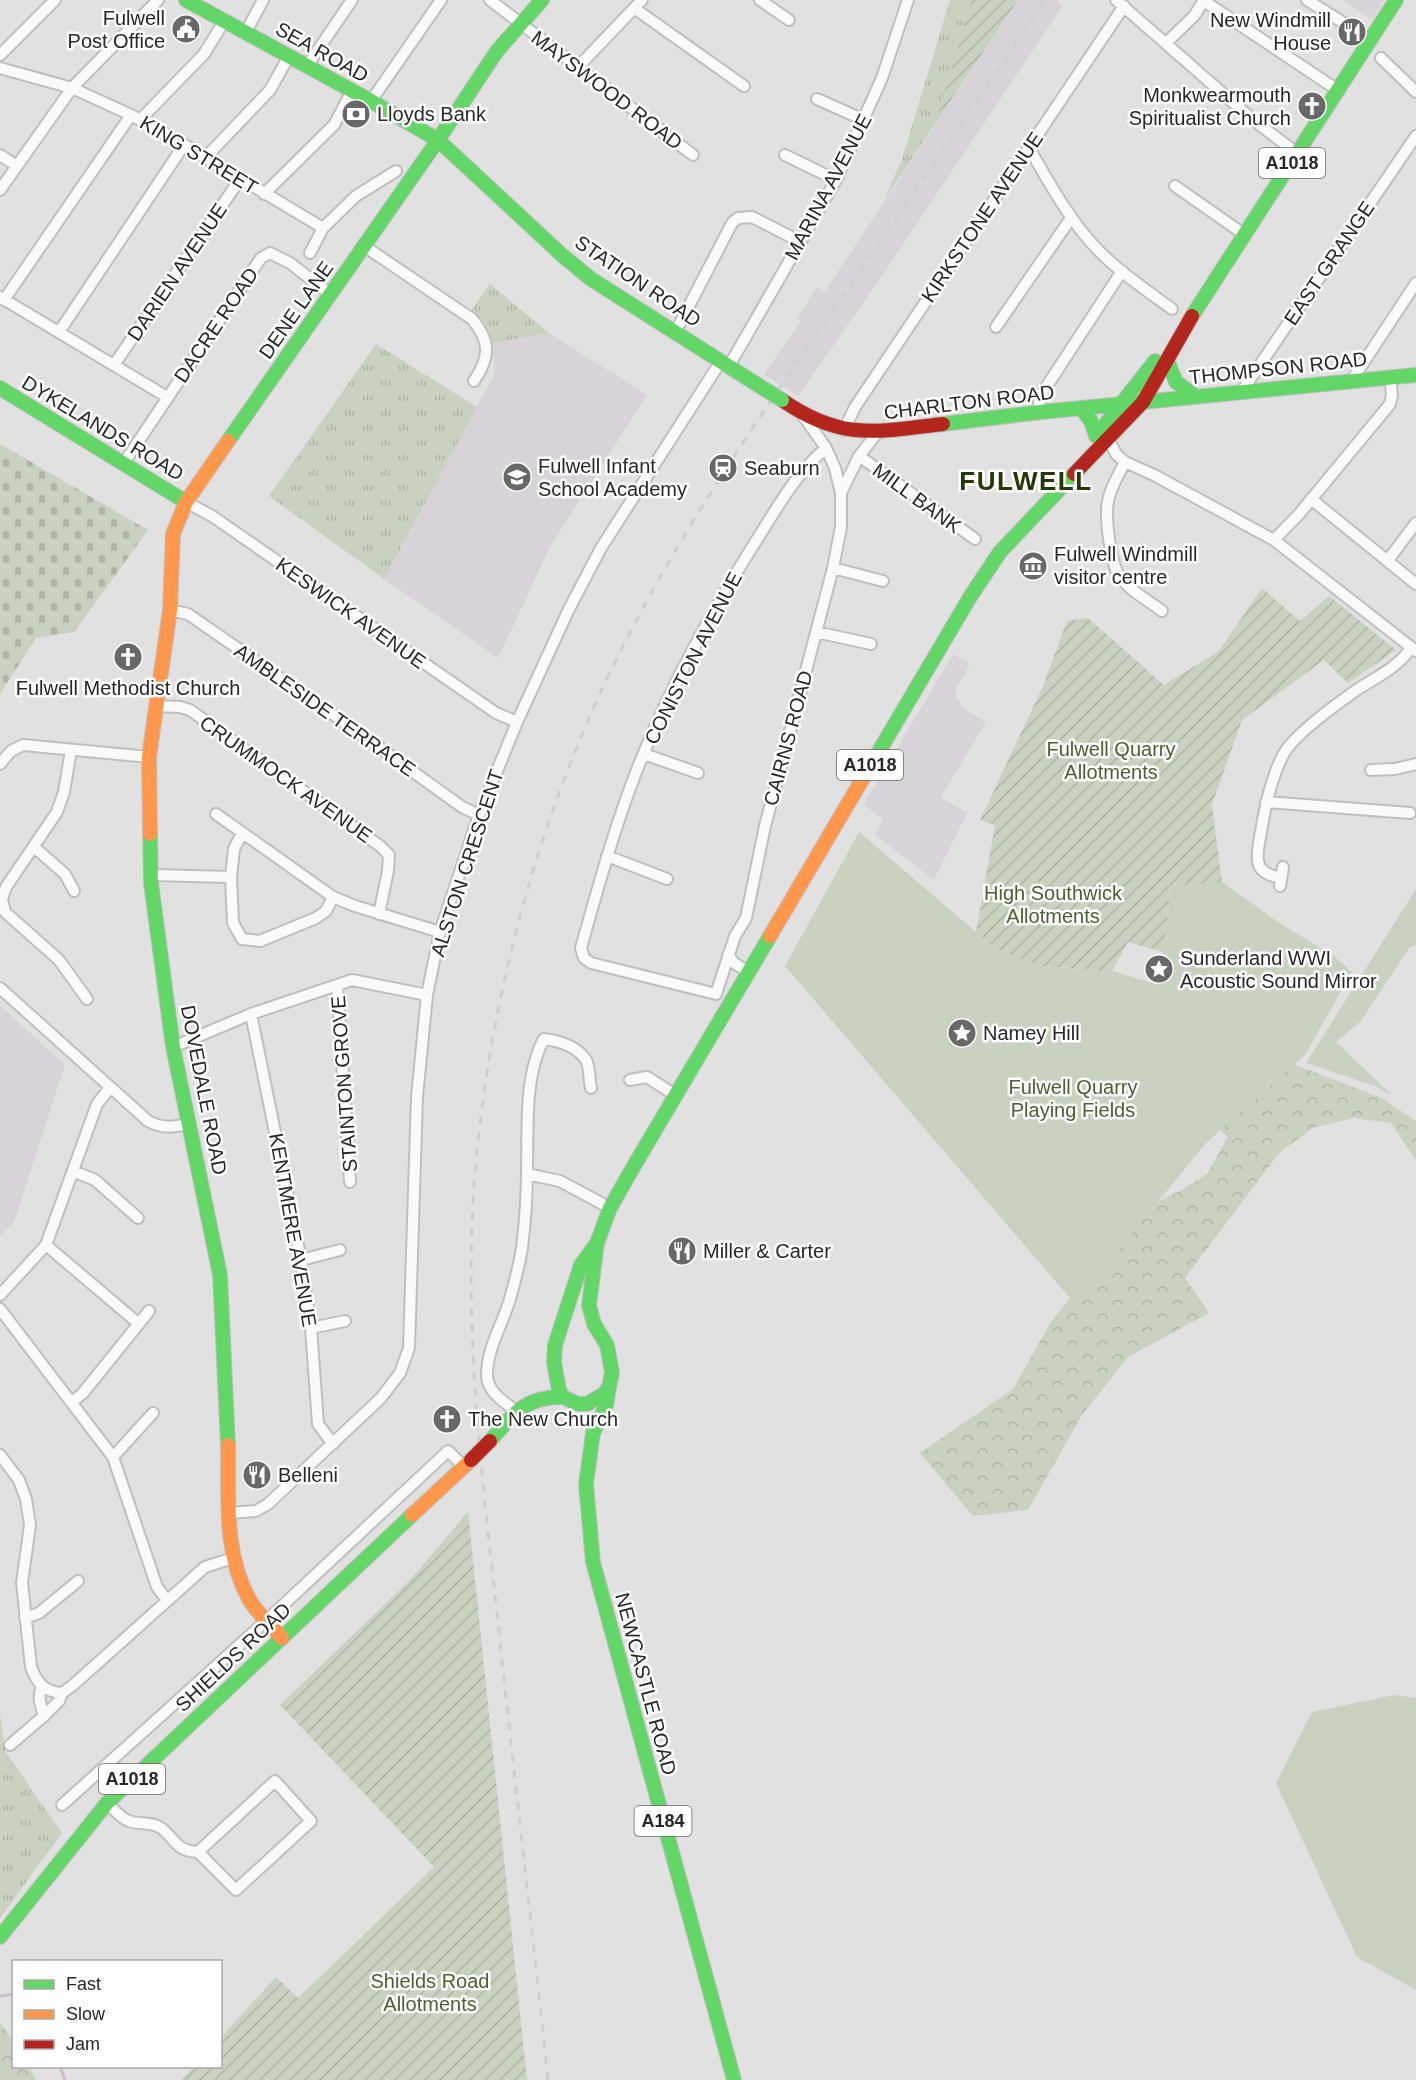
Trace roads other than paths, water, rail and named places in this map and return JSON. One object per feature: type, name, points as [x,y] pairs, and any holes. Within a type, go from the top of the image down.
[{"type":"main road","name":"SEA ROAD","points":[[186,0],[438,140]]},
{"type":"main road","name":"DENE LANE","points":[[173,534],[186,502],[438,140],[497,51],[542,0]]},
{"type":"main road","name":"A1018","points":[[601,1337],[591,1317],[589,1305],[597,1243],[610,1208],[747,971],[970,597],[1000,552],[1058,490],[1102,437],[1143,402],[1186,326],[1396,0]]},
{"type":"main road","name":"STATION ROAD","points":[[438,140],[591,279],[676,331],[802,414]]},
{"type":"main road","name":"A1018","points":[[1102,437],[1120,404],[1186,326]]},
{"type":"main road","points":[[1167,360],[1176,382],[1195,396]]},
{"type":"main road","name":"THOMPSON ROAD","points":[[1143,402],[1416,375]]},
{"type":"main road","name":"DYKELANDS ROAD","points":[[0,388],[186,502]]},
{"type":"main road","name":"CHARLTON ROAD","points":[[802,414],[844,430],[878,432],[1143,402]]},
{"type":"main road","points":[[1081,408],[1102,437]]},
{"type":"main road","name":"DOVEDALE ROAD","points":[[173,534],[170,610],[149,757],[151,875],[173,1047],[220,1275],[228,1408],[229,1513],[233,1558],[250,1601],[282,1638]]},
{"type":"main road","name":"A1018","points":[[558,1340],[581,1265],[597,1243]]},
{"type":"main road","points":[[580,1330],[601,1337],[607,1345],[611,1359],[612,1374],[609,1387],[597,1399],[587,1404],[578,1404],[563,1397],[556,1382],[554,1362],[558,1340],[567,1333],[580,1330]]},
{"type":"main road","points":[[542,1378],[554,1362]]},
{"type":"main road","name":"A184","points":[[593,1433],[606,1406],[609,1387]]},
{"type":"main road","name":"A1018","points":[[510,1414],[531,1388]]},
{"type":"main road","name":"A1018","points":[[510,1414],[541,1398],[563,1397]]},
{"type":"main road","points":[[578,1404],[593,1433]]},
{"type":"main road","name":"SHIELDS ROAD","points":[[0,1937],[107,1803],[490,1441],[510,1414]]},
{"type":"main road","name":"NEWCASTLE ROAD","points":[[593,1433],[586,1484],[593,1562],[734,2080]]},
{"type":"street","points":[[0,55],[55,0]]},
{"type":"street","points":[[0,190],[72,88],[158,0]]},
{"type":"street","points":[[246,32],[263,0]]},
{"type":"street","points":[[307,66],[352,0]]},
{"type":"street","points":[[371,101],[441,0]]},
{"type":"street","name":"MAYSWOOD ROAD","points":[[490,0],[693,156]]},
{"type":"street","points":[[760,0],[789,20]]},
{"type":"street","name":"MARINA AVENUE","points":[[725,363],[801,242],[836,180],[882,78],[909,0]]},
{"type":"street","points":[[1307,0],[1371,40]]},
{"type":"street","points":[[1166,43],[1194,16],[1204,1],[1339,91]]},
{"type":"street","points":[[1120,3],[1252,119],[1298,154]]},
{"type":"street","name":"KIRKSTONE AVENUE","points":[[844,430],[855,407],[1029,148],[1120,3]]},
{"type":"street","points":[[577,68],[638,4],[744,86]]},
{"type":"street","points":[[168,397],[2,298],[135,117],[204,54],[225,20]]},
{"type":"street","points":[[205,158],[270,90],[289,56]]},
{"type":"street","points":[[1381,58],[1416,92]]},
{"type":"street","name":"KING STREET","points":[[0,68],[72,88],[135,117],[323,228]]},
{"type":"street","points":[[264,194],[334,125],[352,91]]},
{"type":"street","points":[[817,99],[864,120]]},
{"type":"street","name":"EAST GRANGE","points":[[1242,391],[1416,136]]},
{"type":"street","points":[[59,332],[184,145]]},
{"type":"street","points":[[1029,148],[1071,218],[1096,248],[1172,309]]},
{"type":"street","points":[[0,155],[17,166]]},
{"type":"street","points":[[785,155],[836,180]]},
{"type":"street","name":"DENE LANE","points":[[310,253],[323,228],[357,196],[396,171]]},
{"type":"street","name":"DARIEN AVENUE","points":[[114,365],[240,179]]},
{"type":"street","points":[[1175,186],[1245,235]]},
{"type":"street","points":[[676,331],[732,223],[738,218],[752,217],[801,242]]},
{"type":"street","points":[[996,327],[1071,218]]},
{"type":"street","points":[[364,246],[472,319],[482,331],[486,343],[486,360],[474,381]]},
{"type":"street","name":"DACRE ROAD","points":[[124,463],[261,258],[270,253],[290,263],[330,294]]},
{"type":"street","points":[[1041,412],[1039,402],[1041,395],[1122,271]]},
{"type":"street","points":[[1352,380],[1416,283]]},
{"type":"street","name":"ALSTON CRESCENT","points":[[229,1513],[256,1511],[268,1504],[381,1398],[400,1373],[409,1348],[417,1097],[427,995],[440,932],[478,815],[568,609],[590,566],[725,363]]},
{"type":"street","points":[[1274,540],[1390,404],[1392,395],[1390,377]]},
{"type":"street","name":"CAIRNS ROAD","points":[[716,994],[735,936],[746,918],[765,826],[833,568],[841,527],[841,494],[835,468],[826,448],[802,414]]},
{"type":"street","name":"CAIRNS ROAD","points":[[841,494],[859,456],[878,432]]},
{"type":"street","points":[[1102,437],[1125,462],[1154,475],[1274,540],[1414,649],[1398,664],[1356,691],[1304,731],[1283,754],[1266,802],[1257,856],[1258,862],[1268,875],[1281,877]]},
{"type":"street","name":"CONISTON AVENUE","points":[[716,994],[591,963],[584,958],[581,948],[608,856],[644,754],[678,680],[742,564],[803,469],[826,448]]},
{"type":"street","name":"MILL BANK","points":[[859,456],[975,539]]},
{"type":"street","points":[[1125,462],[1108,498],[1107,509],[1114,564],[1119,575],[1128,585],[1162,610]]},
{"type":"street","points":[[1311,499],[1416,584]]},
{"type":"street","name":"KESWICK AVENUE","points":[[186,502],[212,516],[496,713],[517,722]]},
{"type":"street","points":[[1388,561],[1416,523]]},
{"type":"street","points":[[833,568],[883,581]]},
{"type":"street","name":"AMBLESIDE TERRACE","points":[[170,610],[188,614],[462,807],[478,815]]},
{"type":"street","points":[[816,632],[871,644]]},
{"type":"street","name":"CRUMMOCK AVENUE","points":[[156,706],[180,707],[190,711],[380,846],[389,855],[380,914]]},
{"type":"street","points":[[0,764],[11,751],[23,745],[149,757]]},
{"type":"street","points":[[71,750],[64,792],[57,812],[6,887],[2,899],[5,912],[59,960],[87,999]]},
{"type":"street","points":[[644,754],[698,773]]},
{"type":"street","points":[[1371,770],[1395,769],[1416,764]]},
{"type":"street","points":[[1266,802],[1410,813]]},
{"type":"street","points":[[216,814],[333,897],[440,932]]},
{"type":"street","points":[[242,833],[234,849],[231,877],[233,922],[242,939],[260,941],[316,918],[326,911],[333,897]]},
{"type":"street","points":[[34,847],[65,874],[75,891]]},
{"type":"street","points":[[608,856],[667,879]]},
{"type":"street","points":[[151,875],[231,877]]},
{"type":"street","points":[[728,955],[734,963],[747,971]]},
{"type":"street","points":[[173,1047],[251,1014],[352,980],[427,995]]},
{"type":"street","name":"STAINTON GROVE","points":[[337,985],[350,1182]]},
{"type":"street","points":[[0,988],[139,1114],[160,1127],[169,1128],[190,1124]]},
{"type":"street","points":[[716,994],[727,1008]]},
{"type":"street","name":"KENTMERE AVENUE","points":[[251,1014],[301,1260],[311,1328],[318,1424],[333,1444]]},
{"type":"street","points":[[510,1414],[489,1385],[488,1356],[509,1303],[522,1249],[527,1174],[528,1103],[538,1050],[544,1039],[557,1041],[576,1050],[586,1061],[591,1088]]},
{"type":"street","points":[[586,1061],[597,1055]]},
{"type":"street","points":[[630,1080],[649,1072],[675,1095]]},
{"type":"street","points":[[0,1295],[46,1245],[97,1104],[110,1088]]},
{"type":"street","points":[[73,1171],[95,1180],[138,1218]]},
{"type":"street","points":[[527,1174],[560,1181],[610,1208]]},
{"type":"street","points":[[46,1245],[139,1324]]},
{"type":"street","points":[[301,1260],[340,1250]]},
{"type":"street","points":[[0,1309],[113,1457],[157,1587],[167,1600]]},
{"type":"street","points":[[72,1402],[83,1393],[149,1311]]},
{"type":"street","points":[[311,1328],[345,1321]]},
{"type":"street","points":[[113,1457],[153,1413]]},
{"type":"street","name":"SHIELDS ROAD","points":[[62,1805],[266,1621],[448,1451],[467,1463]]},
{"type":"street","points":[[0,1455],[19,1480],[26,1499],[30,1525],[22,1583],[31,1667],[35,1679],[42,1687],[62,1693]]},
{"type":"street","points":[[10,1745],[59,1701],[62,1693],[205,1567],[233,1558]]},
{"type":"street","points":[[25,1618],[39,1613],[78,1581]]},
{"type":"street","points":[[42,1687],[39,1700],[44,1716]]},
{"type":"street","points":[[107,1803],[129,1822],[161,1828],[179,1848],[189,1852],[198,1852],[275,1781],[311,1821],[237,1890],[198,1852]]},
{"type":"waterway","points":[[0,1996],[12,1994]]},
{"type":"waterway","points":[[61,2068],[65,2080]]},
{"type":"railway","points":[[548,2080],[486,1514],[476,1405],[471,1295],[474,1186],[481,1118],[504,982],[520,915],[562,784],[588,720],[642,609],[726,468],[1045,0]]},
{"type":"place","name":"Fulwell Post Office","points":[[186,29]]},
{"type":"place","name":"New Windmill House","points":[[1352,32]]},
{"type":"place","name":"Monkwearmouth Spiritualist Church","points":[[1312,106]]},
{"type":"place","name":"Lloyds Bank","points":[[356,114]]},
{"type":"place","name":"Seaburn","points":[[723,468]]},
{"type":"place","name":"Fulwell Infant School Academy","points":[[517,477]]},
{"type":"place","name":"Fulwell Windmill visitor centre","points":[[1033,566]]},
{"type":"place","name":"Fulwell Methodist Church","points":[[128,657]]},
{"type":"place","name":"Sunderland WWI Acoustic Sound Mirror","points":[[1159,969]]},
{"type":"place","name":"Namey Hill","points":[[962,1033]]},
{"type":"place","name":"Miller & Carter","points":[[682,1251]]},
{"type":"place","name":"The New Church","points":[[447,1419]]},
{"type":"place","name":"Belleni","points":[[257,1475]]},
{"type":"district","name":"FULWELL","points":[[1026,481]]},
{"type":"park label","name":"Fulwell Quarry Allotments","points":[[1111,760]]},
{"type":"park label","name":"High Southwick Allotments","points":[[1053,904]]},
{"type":"park label","name":"Fulwell Quarry Playing Fields","points":[[1073,1098]]},
{"type":"park label","name":"Shields Road Allotments","points":[[430,1992]]}]
